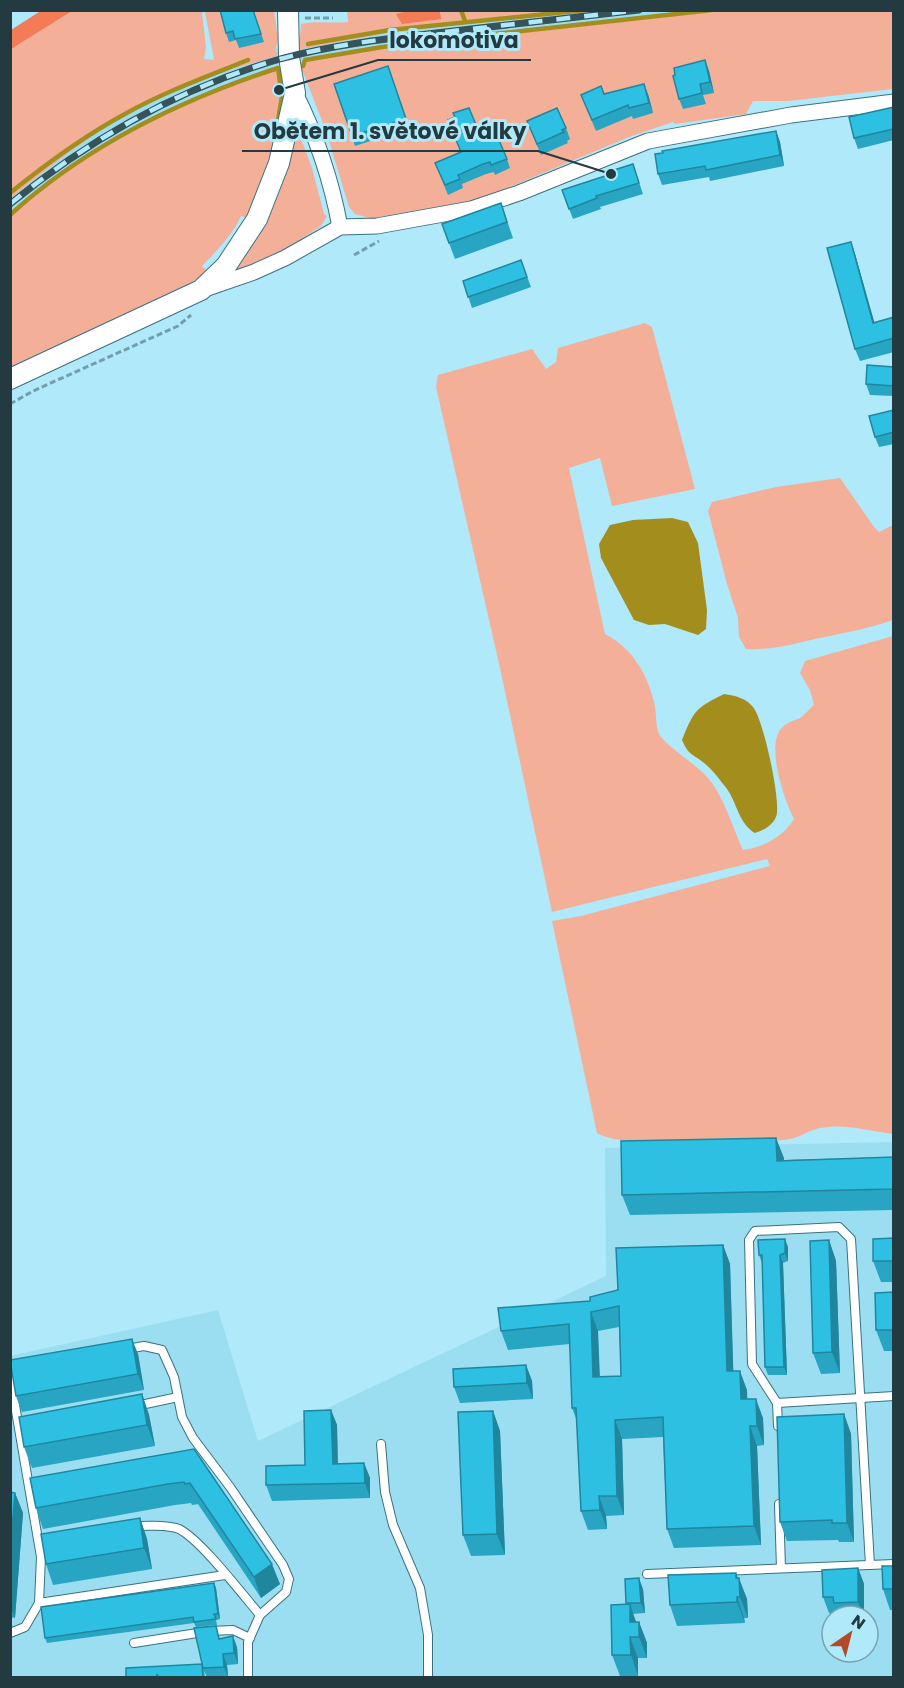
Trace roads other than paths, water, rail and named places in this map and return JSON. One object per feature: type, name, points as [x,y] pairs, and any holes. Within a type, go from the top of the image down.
[{"type":"street","points":[[288,14],[289,57],[295,93],[313,128],[334,196],[340,227]]},
{"type":"street","points":[[201,290],[226,266],[257,219],[279,163],[295,93]]},
{"type":"street","points":[[10,380],[201,290],[254,272],[285,258],[340,227],[377,226],[471,209],[519,193],[648,141],[791,115],[894,102]]},
{"type":"lane","points":[[778,1438],[777,1403],[752,1364],[749,1240],[755,1231],[839,1227],[851,1239],[870,1565]]},
{"type":"lane","points":[[121,1350],[144,1346],[162,1350],[174,1377],[182,1417],[283,1565],[289,1579],[286,1592],[260,1615],[248,1642],[248,1677]]},
{"type":"lane","points":[[10,1371],[21,1368]]},
{"type":"lane","points":[[10,1376],[41,1557],[39,1603],[26,1627],[10,1634]]},
{"type":"lane","points":[[777,1403],[894,1396]]},
{"type":"lane","points":[[123,1408],[178,1397]]},
{"type":"lane","points":[[20,1429],[32,1426]]},
{"type":"lane","points":[[381,1444],[385,1492],[393,1525],[420,1588],[428,1635],[428,1677]]},
{"type":"lane","points":[[189,1450],[201,1448]]},
{"type":"lane","points":[[30,1484],[41,1482]]},
{"type":"lane","points":[[779,1497],[781,1568]]},
{"type":"lane","points":[[118,1529],[141,1525],[178,1528],[200,1546],[260,1615]]},
{"type":"lane","points":[[39,1546],[51,1543]]},
{"type":"lane","points":[[647,1574],[894,1564]]},
{"type":"lane","points":[[39,1603],[225,1575]]},
{"type":"lane","points":[[134,1643],[222,1630],[233,1630],[250,1638]]},
{"type":"waterway","points":[[461,10],[465,21]]},
{"type":"waterway","points":[[308,44],[390,30],[585,10]]},
{"type":"waterway","points":[[466,37],[712,10]]},
{"type":"waterway","points":[[303,66],[305,60],[382,47],[466,37]]},
{"type":"waterway","points":[[10,193],[66,151],[125,114],[170,92],[248,60]]},
{"type":"waterway","points":[[10,215],[71,167],[136,127],[206,95],[278,68],[282,97],[276,132]]},
{"type":"railway","points":[[10,204],[72,158],[138,118],[207,85],[280,59],[377,40],[639,10]]},
{"type":"place","name":"lokomotiva","points":[[279,90]]},
{"type":"place","name":"Obětem 1. světové války","points":[[611,174]]}]
